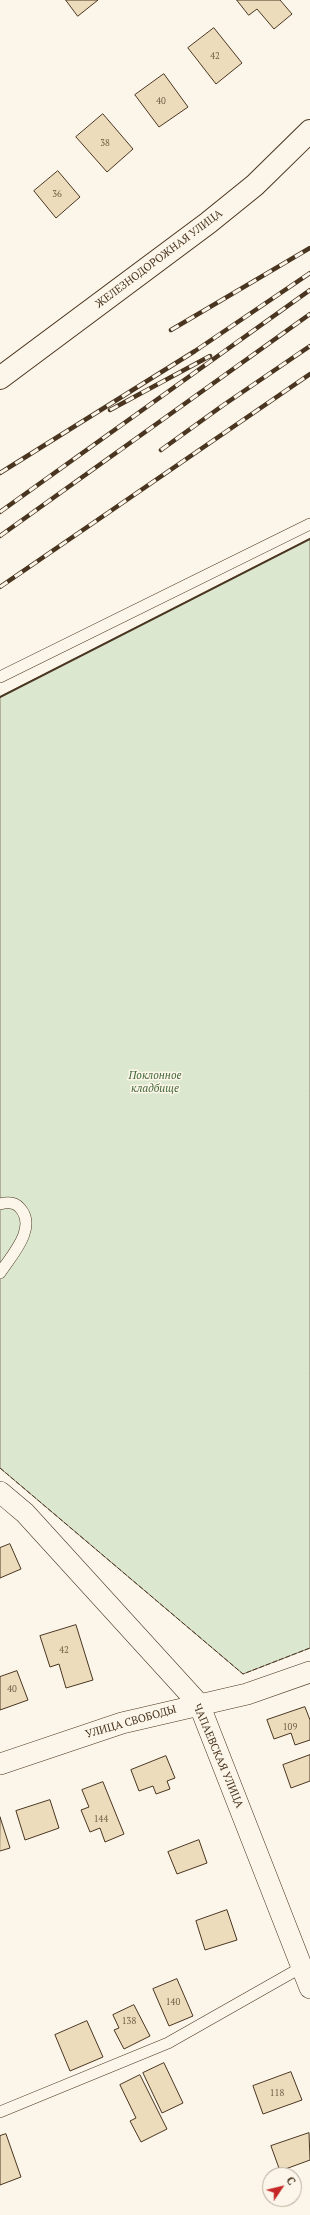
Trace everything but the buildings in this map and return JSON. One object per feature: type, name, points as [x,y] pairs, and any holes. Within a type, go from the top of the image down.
[{"type":"street","name":"ЖЕЛЕЗНОДОРОЖНАЯ УЛИЦА","points":[[0,378],[214,219],[255,185],[310,131]]},
{"type":"street","name":"ЧАПАЕВСКАЯ УЛИЦА","points":[[0,1492],[25,1513],[199,1704],[310,1988]]},
{"type":"street","name":"УЛИЦА СВОБОДЫ","points":[[0,1764],[122,1723],[247,1694],[310,1672]]},
{"type":"lane","points":[[0,677],[310,524]]},
{"type":"lane","points":[[0,1204],[12,1203],[18,1205],[25,1213],[27,1225],[23,1236],[0,1273]]},
{"type":"lane","points":[[0,2112],[168,2043],[302,1966]]},
{"type":"green space","name":"Поклонное кладбище","points":[[310,539],[310,1648],[243,1674],[0,1468],[0,697]]},
{"type":"railway","points":[[171,330],[310,248]]},
{"type":"railway","points":[[0,473],[195,351],[310,273]]},
{"type":"railway","points":[[0,512],[310,290]]},
{"type":"railway","points":[[0,536],[310,314]]},
{"type":"railway","points":[[161,450],[310,346]]},
{"type":"railway","points":[[110,410],[210,356]]},
{"type":"railway","points":[[0,587],[310,374]]},
{"type":"fence","points":[[0,1468],[243,1674],[310,1648]]},
{"type":"wall","points":[[0,697],[310,539]]}]
